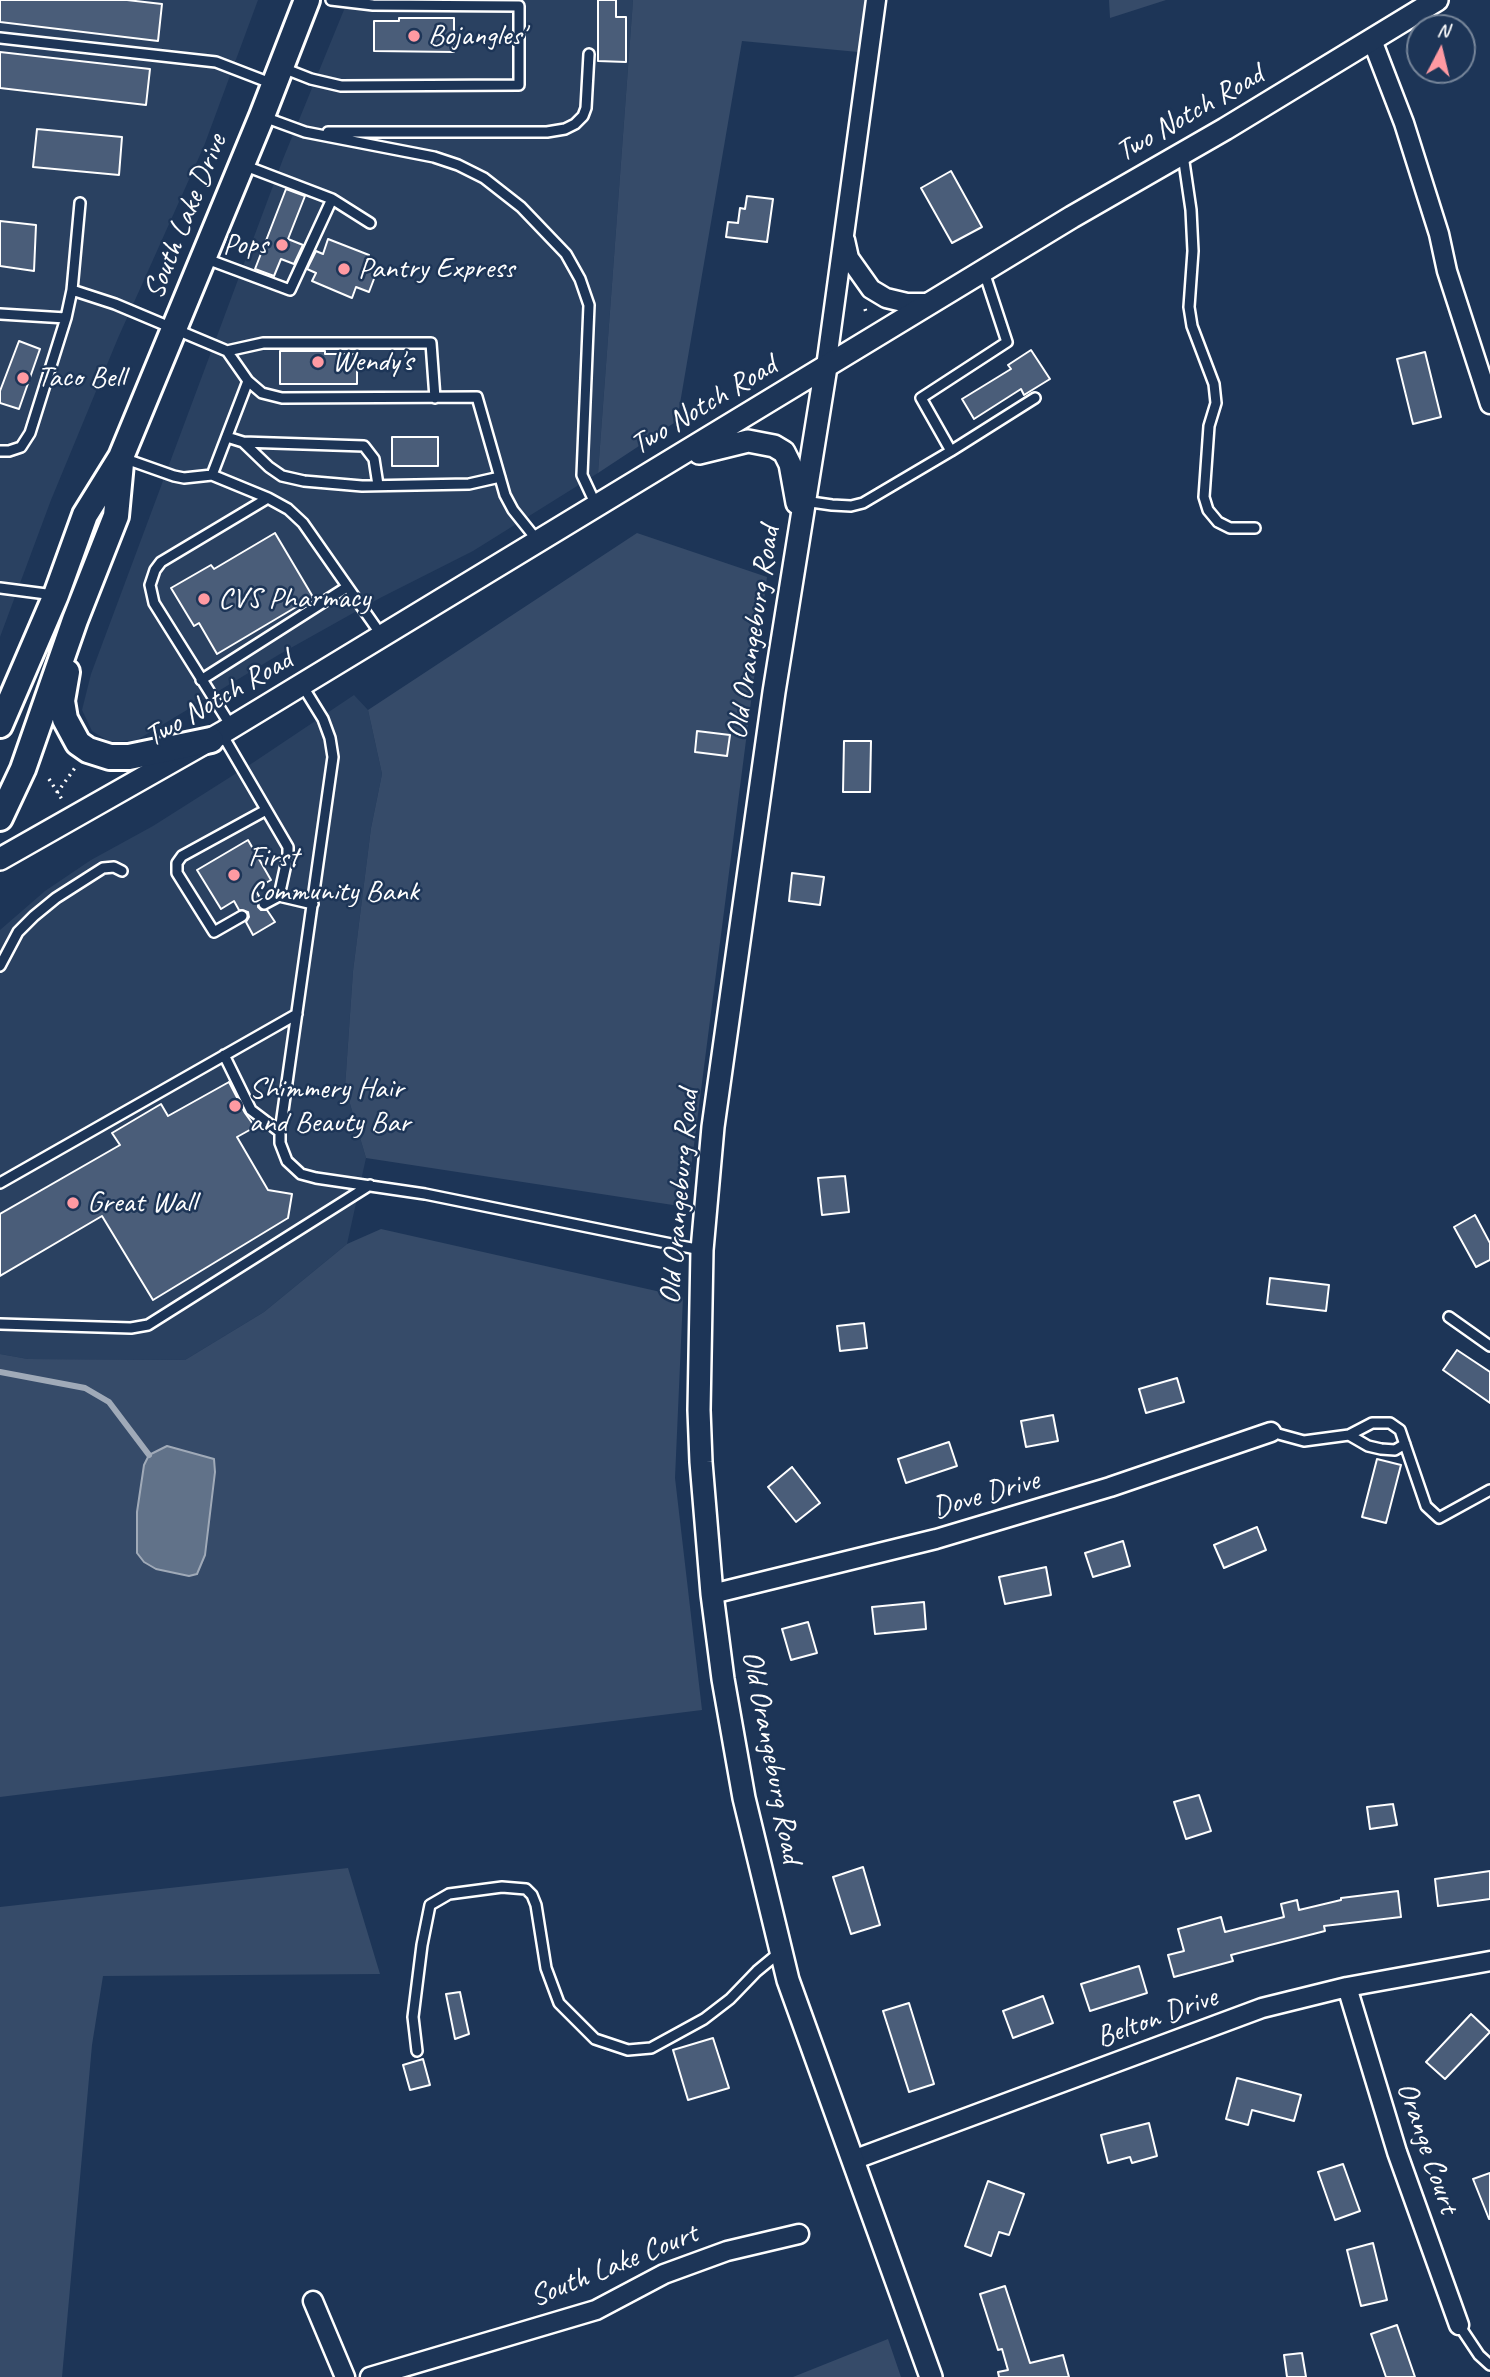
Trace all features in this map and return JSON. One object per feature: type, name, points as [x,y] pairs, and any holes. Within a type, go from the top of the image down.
[{"type":"main road","name":"South Lake Drive","points":[[1,720],[55,595],[85,515],[121,457],[307,0]]},
{"type":"main road","name":"South Lake Drive","points":[[0,818],[23,769],[75,620],[116,516],[121,457]]},
{"type":"main road","points":[[75,620],[62,701],[65,719],[78,743],[88,750],[110,757],[129,757],[221,733]]},
{"type":"street","name":"Old Orangeburg Road","points":[[876,0],[826,367],[774,692],[715,1113],[702,1250],[699,1410],[712,1594],[723,1679],[744,1797],[788,1980],[931,2377]]},
{"type":"street","name":"Two Notch Road","points":[[0,859],[302,685],[930,303],[1437,0]]},
{"type":"street","points":[[1372,40],[1404,123],[1439,234],[1447,271],[1490,404]]},
{"type":"street","points":[[843,234],[849,258],[871,289],[886,298],[907,303],[930,303]]},
{"type":"street","points":[[670,461],[748,441],[774,446],[783,452],[790,464],[800,528]]},
{"type":"street","name":"Dove Drive","points":[[712,1594],[936,1539],[1110,1487],[1271,1432]]},
{"type":"street","name":"Belton Drive","points":[[853,2160],[1262,2008],[1347,1987],[1490,1961]]},
{"type":"street","name":"Orange Court","points":[[1347,1987],[1397,2152],[1460,2326]]},
{"type":"street","name":"South Lake Court","points":[[370,2377],[596,2310],[664,2274],[727,2251],[799,2234]]},
{"type":"street","points":[[313,2301],[345,2377]]},
{"type":"lane","points":[[0,38],[216,62],[341,86],[519,85],[519,6],[373,5],[331,0]]},
{"type":"lane","points":[[305,132],[547,132],[565,128],[575,124],[586,108],[589,54]]},
{"type":"lane","points":[[262,116],[305,132],[434,157],[458,165],[484,178],[521,207],[566,254],[580,279],[589,305],[582,475],[596,506]]},
{"type":"lane","points":[[1183,153],[1191,209],[1193,251],[1189,307],[1192,326],[1214,384],[1216,403],[1209,426],[1204,496],[1208,510],[1218,522],[1230,528],[1255,528]]},
{"type":"lane","points":[[242,165],[332,199],[370,223]]},
{"type":"lane","points":[[203,258],[290,290],[332,199]]},
{"type":"lane","points":[[0,451],[9,452],[21,447],[30,433],[66,318],[72,290],[80,203]]},
{"type":"lane","points":[[951,451],[921,398],[1007,342],[984,271]]},
{"type":"lane","points":[[72,290],[115,304],[227,351],[248,381],[262,393],[282,398],[477,397],[500,477],[513,510],[538,542]]},
{"type":"lane","points":[[0,314],[66,318]]},
{"type":"lane","points":[[227,351],[263,343],[431,344],[435,398]]},
{"type":"lane","points":[[212,475],[248,381]]},
{"type":"lane","points":[[804,500],[850,506],[863,503],[1035,398]]},
{"type":"lane","points":[[227,437],[243,442],[365,446],[374,459],[378,485]]},
{"type":"lane","points":[[243,442],[268,467],[282,475],[304,481],[378,485],[469,484],[500,477]]},
{"type":"lane","points":[[121,457],[184,478],[212,475],[268,498],[295,514],[382,636]]},
{"type":"lane","points":[[268,498],[161,562],[152,577],[150,595],[201,680],[221,733],[288,847],[279,896]]},
{"type":"lane","points":[[201,680],[347,587]]},
{"type":"lane","points":[[0,588],[55,595]]},
{"type":"lane","points":[[302,685],[323,719],[333,757],[280,1132],[280,1143],[287,1161],[301,1174],[425,1194],[702,1250]]},
{"type":"lane","points":[[242,916],[214,932],[177,873],[177,863],[182,856],[266,810]]},
{"type":"lane","points":[[0,966],[18,932],[56,898],[103,868],[114,867],[122,871]]},
{"type":"lane","points":[[264,904],[279,896],[313,904]]},
{"type":"lane","points":[[0,1183],[296,1014]]},
{"type":"lane","points":[[224,1055],[251,1110],[280,1132]]},
{"type":"lane","points":[[0,1324],[131,1328],[148,1325],[370,1185]]},
{"type":"lane","points":[[1449,1317],[1490,1346]]},
{"type":"lane","points":[[1271,1432],[1304,1441],[1349,1435],[1372,1423],[1390,1423],[1400,1430],[1426,1506],[1439,1518],[1490,1490]]},
{"type":"lane","points":[[1349,1435],[1368,1446],[1381,1449],[1395,1450],[1405,1444]]},
{"type":"lane","points":[[416,2051],[413,2017],[430,1905],[450,1894],[502,1887],[526,1889],[536,1905],[546,1968],[559,2003],[595,2039],[628,2050],[651,2048],[704,2019],[730,1999],[781,1951]]},
{"type":"lane","points":[[1460,2326],[1479,2355],[1490,2365]]},
{"type":"path","points":[[859,311],[864,309],[867,315]]},
{"type":"path","points":[[57,793],[80,761]]},
{"type":"path","points":[[49,779],[65,805]]},
{"type":"shaded area","points":[[0,0],[258,0],[204,146],[118,338],[51,500],[0,637]]},
{"type":"shaded area","points":[[348,0],[633,0],[598,473],[473,551],[380,598],[280,654],[137,740],[110,742],[92,731],[82,710],[91,674],[283,159]]},
{"type":"shaded area","points":[[633,0],[866,0],[858,52],[742,41],[677,421],[598,473]]},
{"type":"shaded area","points":[[1109,0],[1166,0],[1110,18]]},
{"type":"shaded area","points":[[637,533],[767,577],[686,1207],[366,1158],[345,1087],[353,971],[371,828],[382,774],[368,710]]},
{"type":"shaded area","points":[[354,695],[368,710],[382,774],[371,828],[353,971],[345,1087],[366,1158],[347,1244],[264,1312],[185,1360],[28,1359],[0,1354],[0,930],[45,891],[91,860],[153,826]]},
{"type":"shaded area","points":[[381,1229],[683,1297],[675,1478],[702,1710],[0,1797],[0,1354],[28,1359],[185,1360],[264,1312],[347,1244]]},
{"type":"shaded area","points":[[167,1446],[214,1459],[215,1472],[205,1555],[197,1574],[189,1576],[156,1569],[144,1562],[137,1553],[137,1512],[144,1465],[149,1455]]},
{"type":"shaded area","points":[[348,1868],[380,1974],[103,1976],[92,2045],[62,2377],[0,2377],[0,1907]]},
{"type":"shaded area","points":[[888,2339],[901,2377],[793,2377]]},
{"type":"building","points":[[0,0],[127,0],[162,4],[158,41],[0,22]]},
{"type":"building","points":[[598,0],[616,0],[616,17],[626,17],[626,62],[598,61]]},
{"type":"building","name":"Bojangles'","points":[[399,18],[454,18],[454,52],[374,51],[374,21],[399,21]]},
{"type":"building","points":[[0,52],[150,69],[146,105],[0,88]]},
{"type":"building","points":[[37,129],[122,137],[119,175],[33,167]]},
{"type":"building","points":[[951,171],[982,227],[952,243],[921,188]]},
{"type":"building","points":[[286,189],[305,196],[288,239],[303,245],[294,264],[281,259],[274,276],[255,269]]},
{"type":"building","points":[[747,196],[773,199],[767,242],[726,237],[728,222],[738,223],[740,208],[745,209]]},
{"type":"building","points":[[0,221],[36,225],[34,271],[0,266]]},
{"type":"building","name":"Pantry Express","points":[[328,239],[369,255],[364,266],[377,271],[369,292],[356,287],[352,298],[312,281],[316,273],[307,269],[316,251],[323,254]]},
{"type":"building","points":[[19,341],[40,349],[19,409],[0,403],[0,391]]},
{"type":"building","points":[[1031,350],[1050,379],[1024,395],[1021,389],[974,419],[962,399],[1011,369],[1008,365]]},
{"type":"building","name":"Wendy's","points":[[280,351],[357,354],[357,384],[280,384]]},
{"type":"building","points":[[1425,352],[1441,417],[1413,424],[1397,359]]},
{"type":"building","points":[[392,437],[438,437],[438,466],[392,466]]},
{"type":"building","name":"CVS Pharmacy","points":[[275,533],[313,597],[217,654],[199,623],[194,626],[171,588],[211,565],[214,569]]},
{"type":"building","points":[[697,731],[730,735],[727,756],[695,752]]},
{"type":"building","points":[[844,741],[871,741],[870,792],[843,792]]},
{"type":"building","name":"First Community Bank","points":[[248,840],[271,880],[255,889],[260,898],[258,907],[267,910],[275,922],[253,935],[246,922],[248,912],[239,910],[234,901],[221,909],[197,870]]},
{"type":"building","points":[[792,873],[824,877],[820,905],[789,901]]},
{"type":"building","points":[[229,1082],[255,1127],[237,1137],[268,1190],[292,1194],[288,1218],[153,1300],[102,1216],[0,1276],[0,1214],[120,1145],[112,1133],[161,1104],[168,1116]]},
{"type":"building","points":[[845,1176],[849,1212],[822,1215],[818,1178]]},
{"type":"building","points":[[1475,1215],[1490,1243],[1490,1260],[1476,1267],[1454,1227]]},
{"type":"building","points":[[1270,1278],[1329,1285],[1326,1311],[1267,1304]]},
{"type":"building","points":[[864,1323],[867,1348],[840,1351],[837,1326]]},
{"type":"building","points":[[1457,1350],[1490,1372],[1490,1403],[1443,1370]]},
{"type":"building","points":[[1177,1378],[1184,1402],[1146,1413],[1139,1389]]},
{"type":"building","points":[[1053,1415],[1058,1441],[1026,1447],[1021,1421]]},
{"type":"building","points":[[949,1442],[957,1466],[906,1483],[898,1459]]},
{"type":"building","points":[[1377,1459],[1401,1465],[1386,1523],[1362,1517]]},
{"type":"building","points":[[792,1467],[820,1503],[796,1522],[768,1487]]},
{"type":"building","points":[[1257,1527],[1266,1550],[1224,1568],[1214,1545]]},
{"type":"building","points":[[1123,1541],[1130,1566],[1093,1577],[1085,1553]]},
{"type":"building","points":[[1046,1567],[1051,1595],[1005,1604],[999,1577]]},
{"type":"building","points":[[924,1602],[926,1629],[875,1634],[872,1607]]},
{"type":"building","points":[[808,1622],[817,1653],[791,1660],[782,1629]]},
{"type":"building","points":[[1199,1795],[1211,1831],[1186,1839],[1174,1802]]},
{"type":"building","points":[[1393,1804],[1397,1825],[1370,1829],[1367,1807]]},
{"type":"building","points":[[863,1867],[880,1925],[851,1934],[833,1877]]},
{"type":"building","points":[[1490,1871],[1490,1899],[1438,1906],[1435,1879]]},
{"type":"building","points":[[1398,1891],[1401,1917],[1324,1926],[1325,1931],[1231,1955],[1233,1961],[1174,1977],[1168,1955],[1184,1951],[1178,1929],[1221,1917],[1225,1932],[1284,1917],[1281,1904],[1297,1900],[1299,1910],[1341,1898]]},
{"type":"building","points":[[1139,1966],[1147,1993],[1090,2011],[1081,1984]]},
{"type":"building","points":[[460,1992],[469,2034],[455,2039],[446,1994]]},
{"type":"building","points":[[1043,1996],[1053,2023],[1013,2038],[1003,2011]]},
{"type":"building","points":[[909,2003],[934,2084],[909,2092],[883,2011]]},
{"type":"building","points":[[1471,2014],[1490,2032],[1445,2079],[1426,2062]]},
{"type":"building","points":[[713,2038],[729,2088],[688,2100],[673,2050]]},
{"type":"building","points":[[423,2059],[430,2085],[410,2090],[403,2065]]},
{"type":"building","points":[[1237,2078],[1301,2095],[1294,2121],[1252,2110],[1248,2125],[1226,2119]]},
{"type":"building","points":[[1149,2123],[1157,2156],[1132,2163],[1130,2157],[1108,2163],[1101,2135]]},
{"type":"building","points":[[1343,2164],[1360,2211],[1335,2220],[1318,2172]]},
{"type":"building","points":[[1490,2173],[1490,2219],[1489,2219],[1473,2179]]},
{"type":"building","points":[[988,2181],[1024,2194],[1009,2235],[999,2232],[991,2256],[965,2246]]},
{"type":"building","points":[[1373,2243],[1387,2300],[1361,2306],[1347,2250]]},
{"type":"building","points":[[1005,2286],[1030,2363],[1063,2355],[1069,2377],[999,2377],[998,2372],[1008,2370],[1002,2349],[998,2350],[980,2294]]},
{"type":"building","points":[[1397,2325],[1415,2377],[1386,2377],[1371,2334]]},
{"type":"building","points":[[1302,2353],[1306,2377],[1287,2377],[1284,2355]]},
{"type":"waterway","points":[[0,1372],[85,1388],[109,1402],[149,1455]]},
{"type":"place","name":"Bojangles'","points":[[414,36]]},
{"type":"place","name":"Pops","points":[[282,245]]},
{"type":"place","name":"Pantry Express","points":[[344,269]]},
{"type":"place","name":"Wendy's","points":[[318,362]]},
{"type":"place","name":"Taco Bell","points":[[23,378]]},
{"type":"place","name":"CVS Pharmacy","points":[[204,599]]},
{"type":"place","name":"First Community Bank","points":[[234,875]]},
{"type":"place","name":"Shimmery Hair and Beauty Bar","points":[[235,1106]]},
{"type":"place","name":"Great Wall","points":[[73,1203]]}]
